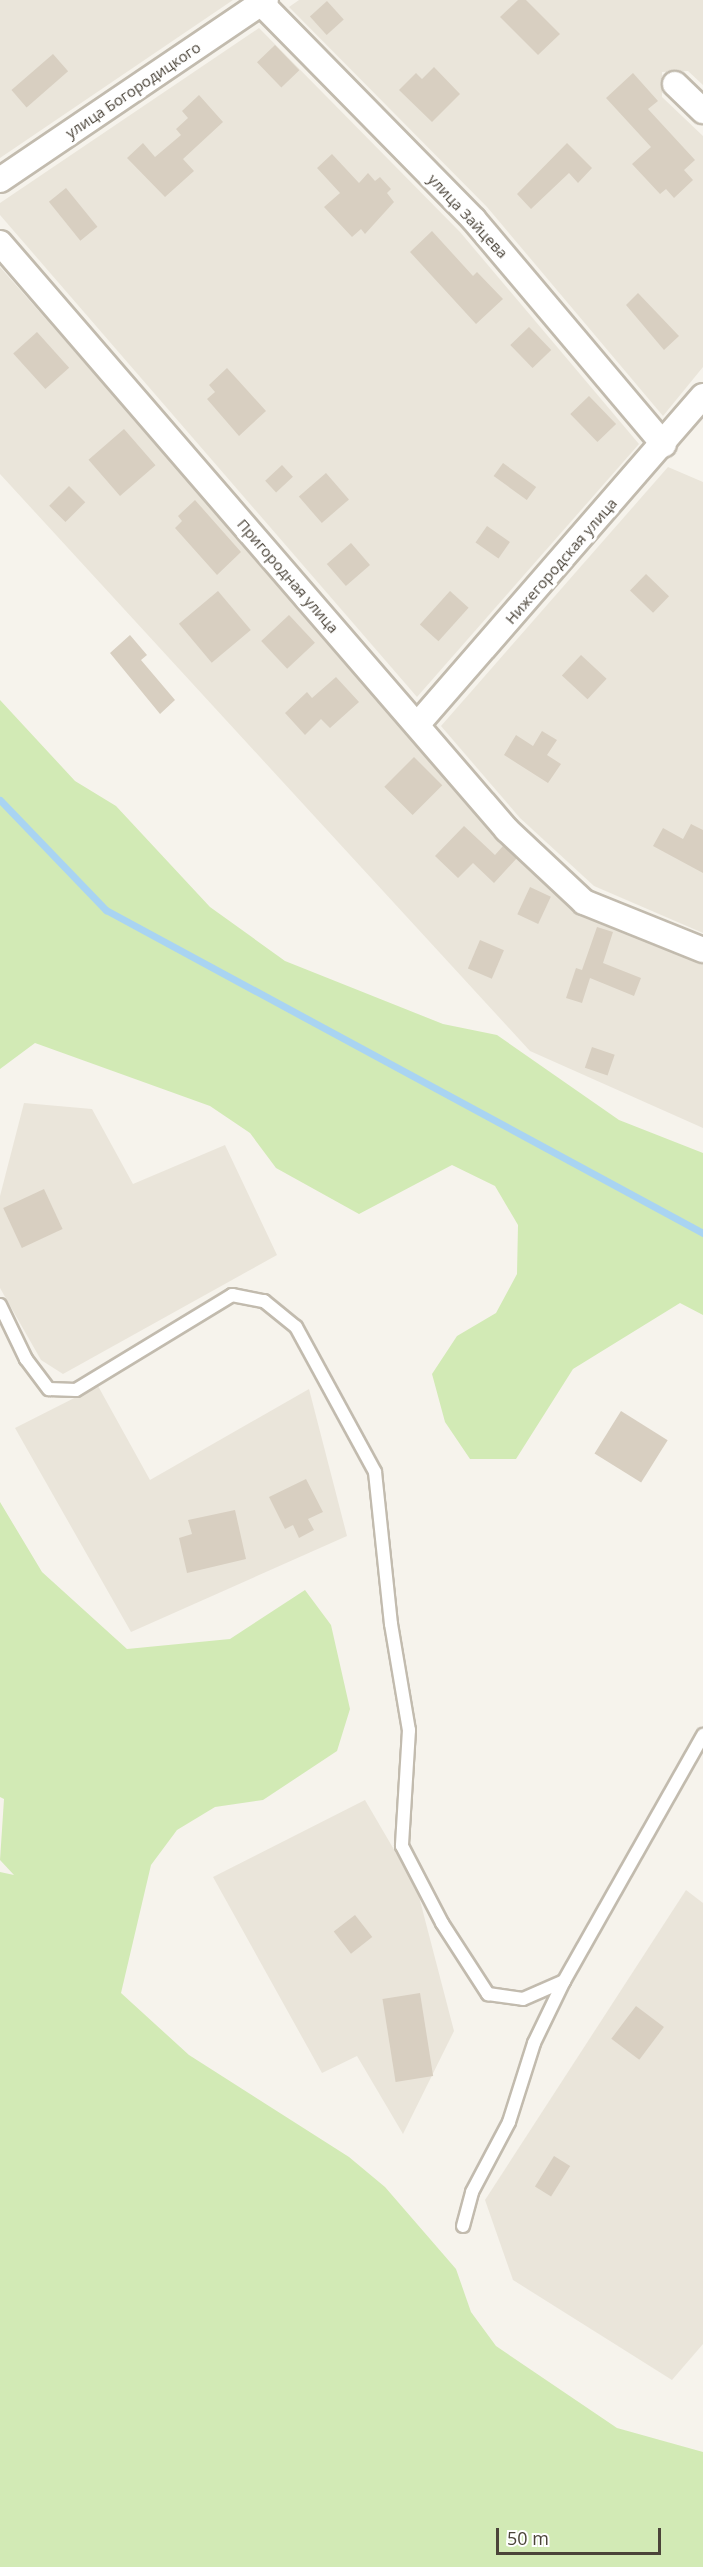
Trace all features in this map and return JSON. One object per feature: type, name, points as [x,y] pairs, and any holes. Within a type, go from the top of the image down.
[{"type":"street","name":"улица Богородицкого","points":[[0,180],[261,1]]},
{"type":"street","name":"улица Зайцева","points":[[261,1],[474,220],[663,445]]},
{"type":"street","points":[[675,84],[703,111]]},
{"type":"street","name":"Пригородная улица","points":[[0,243],[507,830],[584,902],[703,950]]},
{"type":"street","name":"Нижегородская улица","points":[[417,725],[663,445],[703,396]]},
{"type":"lane","points":[[0,1305],[26,1359],[49,1389],[76,1390],[232,1295],[264,1301],[296,1327],[375,1472],[391,1624],[409,1730],[402,1846],[442,1923],[488,1994],[523,1999],[564,1982]]},
{"type":"lane","points":[[464,2226],[472,2192],[509,2122],[534,2043],[564,1982],[703,1735]]},
{"type":"shaded area","points":[[0,0],[233,0],[0,158]]},
{"type":"shaded area","points":[[299,0],[703,0],[703,85],[688,71],[662,72],[662,97],[703,136],[703,367],[663,416],[487,207],[289,7]]},
{"type":"shaded area","points":[[259,28],[460,232],[639,444],[417,697],[0,215],[0,203]]},
{"type":"shaded area","points":[[0,267],[505,839],[579,910],[703,962],[703,1128],[530,1051],[0,474]]},
{"type":"shaded area","points":[[668,467],[703,482],[703,933],[594,886],[520,818],[441,726]]},
{"type":"shaded area","points":[[24,1103],[92,1109],[133,1184],[225,1145],[277,1255],[63,1374],[41,1360],[0,1288],[0,1196]]},
{"type":"shaded area","points":[[98,1386],[150,1480],[309,1389],[347,1536],[131,1632],[15,1428]]},
{"type":"shaded area","points":[[365,1800],[417,1889],[454,2031],[403,2134],[357,2056],[322,2073],[213,1877]]},
{"type":"shaded area","points":[[686,1890],[703,1903],[703,2344],[672,2380],[513,2280],[485,2200]]},
{"type":"green space","points":[[0,700],[75,781],[116,806],[210,907],[285,961],[443,1024],[497,1035],[619,1120],[703,1153],[703,1315],[680,1303],[573,1369],[516,1459],[470,1459],[445,1422],[432,1374],[457,1336],[496,1313],[517,1274],[518,1225],[495,1186],[452,1165],[359,1214],[276,1168],[250,1133],[210,1106],[35,1043],[0,1069]]},
{"type":"green space","points":[[0,1502],[42,1572],[127,1649],[230,1639],[305,1590],[331,1625],[350,1709],[337,1751],[263,1800],[215,1807],[177,1830],[151,1865],[121,1993],[189,2055],[349,2157],[385,2187],[456,2269],[471,2312],[496,2346],[617,2428],[703,2452],[703,2567],[0,2567],[0,1872],[14,1875],[0,1860],[4,1799],[0,1797]]},
{"type":"building","points":[[518,0],[526,0],[560,34],[538,55],[500,17]]},
{"type":"building","points":[[327,1],[344,20],[327,35],[310,16]]},
{"type":"building","points":[[275,45],[299,70],[281,88],[257,62]]},
{"type":"building","points":[[53,54],[68,71],[27,107],[11,90]]},
{"type":"building","points":[[434,67],[460,94],[432,122],[399,90],[416,73],[422,79]]},
{"type":"building","points":[[633,73],[658,101],[648,109],[695,160],[684,170],[693,180],[674,198],[666,189],[660,194],[632,164],[651,147],[606,98]]},
{"type":"building","points":[[199,95],[223,122],[183,159],[194,171],[165,197],[127,158],[143,143],[155,157],[181,135],[176,129],[188,118],[182,111]]},
{"type":"building","points":[[567,143],[592,168],[578,183],[569,173],[531,209],[517,194]]},
{"type":"building","points":[[332,154],[359,183],[368,173],[375,181],[380,177],[391,189],[387,193],[394,202],[365,234],[361,229],[352,237],[324,207],[340,193],[317,168]]},
{"type":"building","points":[[66,188],[97,227],[80,241],[49,202]]},
{"type":"building","points":[[432,231],[473,276],[477,272],[503,299],[476,324],[410,252]]},
{"type":"building","points":[[638,293],[679,336],[664,350],[626,305]]},
{"type":"building","points":[[529,327],[551,350],[533,368],[510,345]]},
{"type":"building","points":[[37,332],[69,368],[45,389],[13,353]]},
{"type":"building","points":[[227,368],[266,411],[239,436],[207,399],[215,392],[209,385]]},
{"type":"building","points":[[589,396],[616,424],[597,442],[570,414]]},
{"type":"building","points":[[124,429],[155,465],[120,496],[89,460]]},
{"type":"building","points":[[503,463],[536,487],[527,500],[494,476]]},
{"type":"building","points":[[282,465],[293,477],[276,492],[265,481]]},
{"type":"building","points":[[326,473],[349,499],[322,523],[299,497]]},
{"type":"building","points":[[69,486],[85,502],[65,522],[49,506]]},
{"type":"building","points":[[195,500],[241,552],[217,575],[175,528],[182,521],[178,516]]},
{"type":"building","points":[[487,526],[510,542],[498,558],[476,542]]},
{"type":"building","points":[[351,543],[370,565],[346,586],[327,564]]},
{"type":"building","points":[[646,574],[669,596],[653,613],[630,591]]},
{"type":"building","points":[[218,591],[251,630],[212,663],[179,624]]},
{"type":"building","points":[[450,591],[469,608],[438,641],[420,624]]},
{"type":"building","points":[[289,615],[315,643],[287,669],[261,641]]},
{"type":"building","points":[[130,635],[147,655],[141,660],[175,700],[160,714],[110,653]]},
{"type":"building","points":[[581,655],[607,679],[588,699],[562,675]]},
{"type":"building","points":[[336,677],[359,702],[330,728],[321,719],[305,735],[285,713],[307,692],[312,698]]},
{"type":"building","points":[[542,731],[557,740],[547,755],[561,764],[548,783],[504,755],[516,735],[533,746]]},
{"type":"building","points":[[414,757],[442,785],[413,815],[384,787]]},
{"type":"building","points":[[691,824],[703,830],[703,873],[653,846],[663,828],[683,839]]},
{"type":"building","points":[[464,826],[495,855],[503,846],[517,858],[494,883],[473,863],[458,878],[435,856]]},
{"type":"building","points":[[530,887],[551,897],[538,924],[517,914]]},
{"type":"building","points":[[597,927],[613,932],[603,963],[641,978],[634,996],[590,978],[582,1003],[566,998],[576,968],[582,970]]},
{"type":"building","points":[[480,940],[504,950],[492,979],[468,969]]},
{"type":"building","points":[[592,1047],[615,1055],[608,1076],[585,1068]]},
{"type":"building","points":[[44,1189],[63,1229],[22,1248],[3,1208]]},
{"type":"building","points":[[621,1411],[668,1440],[641,1483],[595,1453]]},
{"type":"building","points":[[306,1479],[323,1512],[308,1519],[314,1530],[299,1538],[293,1525],[285,1529],[269,1497]]},
{"type":"building","points":[[235,1510],[246,1559],[187,1573],[179,1538],[192,1534],[188,1520]]},
{"type":"building","points":[[355,1915],[372,1937],[351,1954],[334,1932]]},
{"type":"building","points":[[420,1993],[433,2076],[396,2082],[382,1999]]},
{"type":"building","points":[[636,2006],[664,2027],[639,2060],[611,2039]]},
{"type":"building","points":[[554,2156],[570,2166],[551,2197],[535,2187]]},
{"type":"waterway","points":[[0,800],[106,910],[703,1233]]}]
